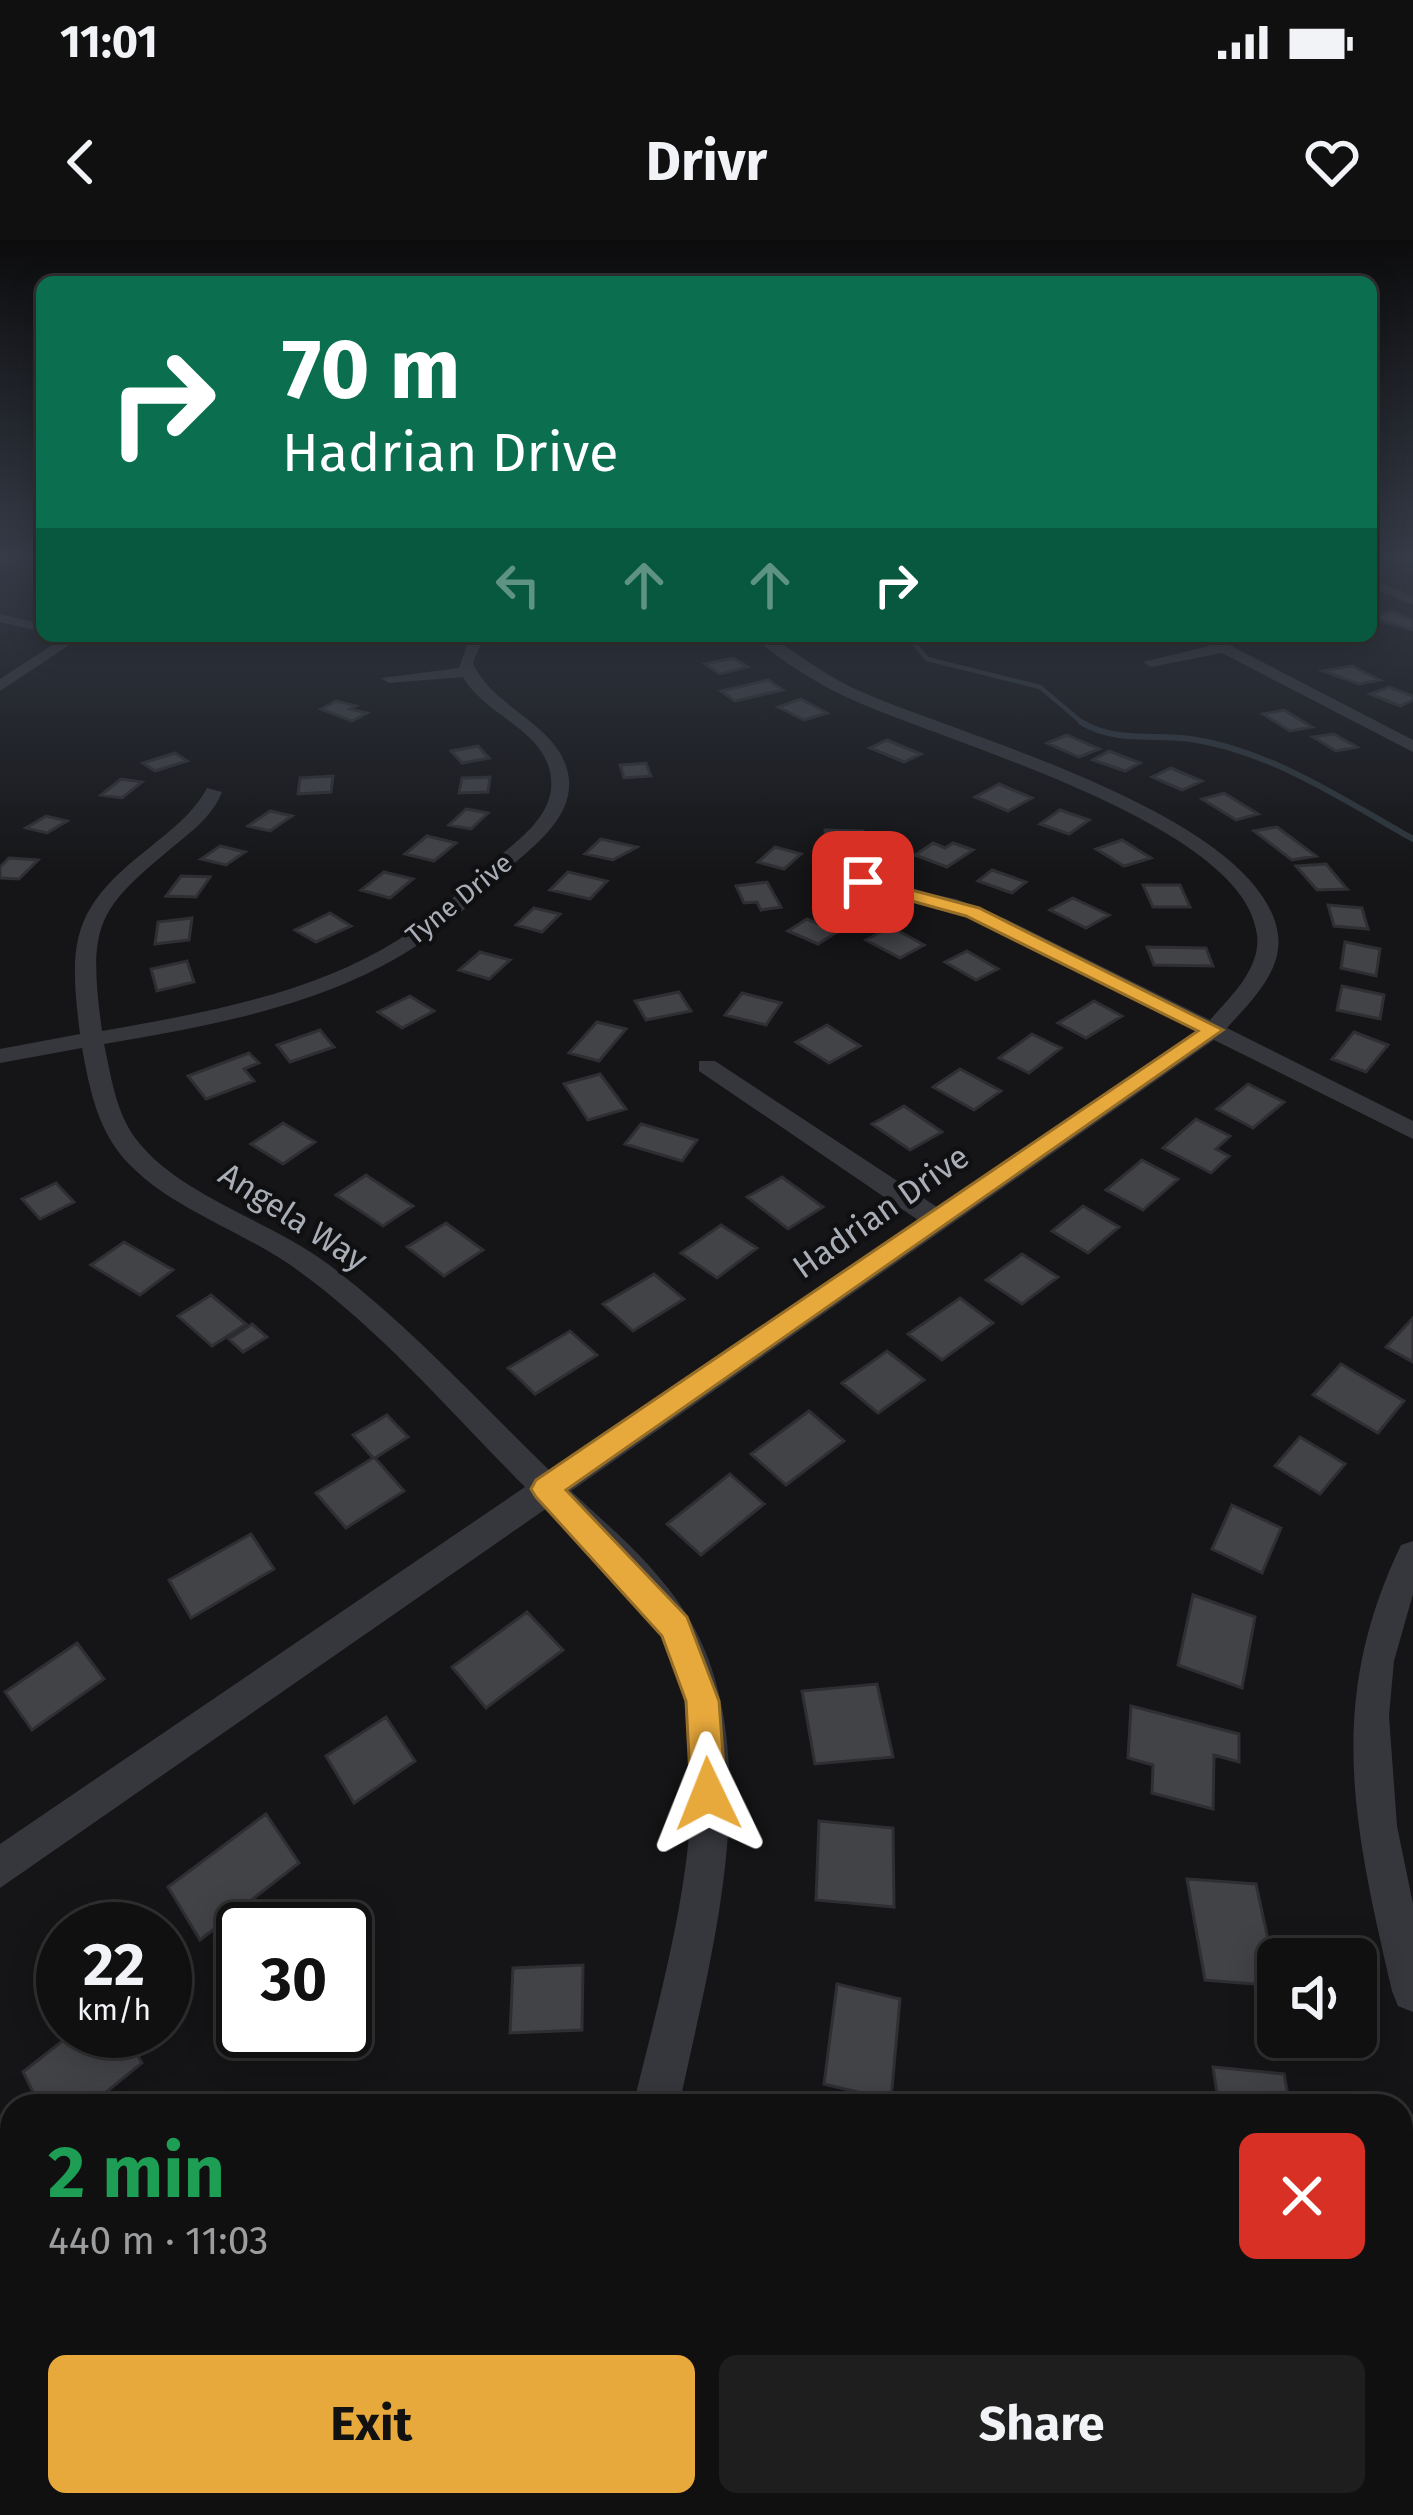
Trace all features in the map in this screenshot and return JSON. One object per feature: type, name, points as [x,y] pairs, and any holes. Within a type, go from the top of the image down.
[{"type":"street","points":[[0,686],[36,662]]},
{"type":"street","points":[[388,678],[467,672],[467,662]]},
{"type":"street","name":"Hadrian Drive","points":[[0,1868],[1213,1030],[1253,988],[1267,948],[1265,921],[1254,892],[1225,861],[1153,815],[843,691],[799,662]]},
{"type":"street","points":[[1251,662],[1413,747]]},
{"type":"street","name":"Tyne Drive","points":[[0,1056],[258,1003],[350,974],[428,928],[540,829],[560,789],[555,760],[532,732],[478,690],[467,672]]},
{"type":"street","points":[[1379,729],[1413,722]]},
{"type":"street","name":"Angela Way","points":[[213,792],[208,809],[150,851],[96,910],[87,954],[92,1037],[112,1121],[129,1148],[164,1177],[323,1273],[398,1337],[676,1628],[702,1701],[708,1824],[695,1922],[659,2094]]},
{"type":"street","points":[[863,882],[986,918],[1413,1130]]},
{"type":"street","points":[[707,1066],[935,1219]]},
{"type":"street","points":[[1413,1555],[1382,1628],[1370,1746],[1377,1841],[1413,1990]]},
{"type":"building","points":[[740,662],[748,667],[720,674],[705,664]]},
{"type":"building","points":[[1352,666],[1380,680],[1359,684],[1323,671]]},
{"type":"building","points":[[768,680],[783,690],[735,701],[721,691]]},
{"type":"building","points":[[1389,687],[1413,700],[1400,706],[1370,694]]},
{"type":"building","points":[[801,699],[827,713],[804,720],[778,707]]},
{"type":"building","points":[[336,701],[367,713],[352,721],[321,709]]},
{"type":"building","points":[[1284,710],[1312,727],[1290,731],[1263,714]]},
{"type":"building","points":[[1334,734],[1357,747],[1336,751],[1313,737]]},
{"type":"building","points":[[1067,735],[1099,749],[1079,757],[1047,743]]},
{"type":"building","points":[[887,740],[921,754],[904,762],[870,748]]},
{"type":"building","points":[[478,746],[489,758],[462,763],[451,751]]},
{"type":"building","points":[[1109,751],[1140,763],[1125,771],[1093,760]]},
{"type":"building","points":[[175,753],[187,761],[155,771],[143,763]]},
{"type":"building","points":[[646,763],[651,776],[624,778],[620,765]]},
{"type":"building","points":[[1171,768],[1202,781],[1182,790],[1152,777]]},
{"type":"building","points":[[333,776],[331,792],[298,794],[300,778]]},
{"type":"building","points":[[490,777],[488,792],[459,793],[462,778]]},
{"type":"building","points":[[121,779],[142,782],[122,798],[101,795]]},
{"type":"building","points":[[999,784],[1032,798],[1008,811],[975,797]]},
{"type":"building","points":[[1224,793],[1258,814],[1236,820],[1202,799]]},
{"type":"building","points":[[466,809],[488,813],[471,829],[449,825]]},
{"type":"building","points":[[1060,810],[1089,820],[1069,834],[1040,824]]},
{"type":"building","points":[[270,811],[292,816],[270,831],[248,826]]},
{"type":"building","points":[[46,816],[67,821],[47,833],[26,828]]},
{"type":"building","points":[[1277,827],[1316,856],[1292,860],[1254,831]]},
{"type":"building","points":[[825,830],[863,831],[864,843],[826,842]]},
{"type":"building","points":[[427,836],[456,843],[434,861],[405,854]]},
{"type":"building","points":[[601,839],[637,847],[613,860],[585,854]]},
{"type":"building","points":[[1122,840],[1151,858],[1124,866],[1096,849]]},
{"type":"building","points":[[933,843],[973,850],[947,867],[915,855]]},
{"type":"building","points":[[220,846],[245,852],[226,865],[201,859]]},
{"type":"building","points":[[775,847],[801,854],[784,869],[758,862]]},
{"type":"building","points":[[9,858],[38,860],[19,879],[0,878],[0,867]]},
{"type":"building","points":[[1326,864],[1347,889],[1317,890],[1296,866]]},
{"type":"building","points":[[992,870],[1026,882],[1012,893],[978,881]]},
{"type":"building","points":[[384,872],[413,879],[390,898],[361,890]]},
{"type":"building","points":[[568,872],[607,881],[590,899],[550,890]]},
{"type":"building","points":[[181,876],[210,877],[196,897],[166,896]]},
{"type":"building","points":[[767,882],[781,907],[761,910],[757,902],[744,903],[736,886]]},
{"type":"building","points":[[1143,885],[1180,885],[1190,907],[1153,907]]},
{"type":"building","points":[[1073,898],[1109,915],[1086,928],[1050,910]]},
{"type":"building","points":[[1328,905],[1362,908],[1368,929],[1334,926]]},
{"type":"building","points":[[534,908],[560,914],[542,932],[516,925]]},
{"type":"building","points":[[330,913],[351,926],[316,942],[295,930]]},
{"type":"building","points":[[192,918],[189,940],[155,944],[158,922]]},
{"type":"building","points":[[807,919],[837,932],[818,944],[788,931]]},
{"type":"building","points":[[891,927],[924,945],[900,958],[866,940]]},
{"type":"building","points":[[1345,942],[1380,949],[1376,976],[1341,968]]},
{"type":"building","points":[[1147,947],[1206,948],[1213,966],[1154,965]]},
{"type":"building","points":[[967,951],[998,969],[976,980],[945,962]]},
{"type":"building","points":[[480,952],[510,960],[489,979],[459,970]]},
{"type":"building","points":[[187,961],[194,982],[157,991],[151,969]]},
{"type":"building","points":[[1342,986],[1384,995],[1380,1019],[1337,1010]]},
{"type":"building","points":[[679,992],[691,1011],[646,1020],[635,1001]]},
{"type":"building","points":[[742,993],[781,1003],[766,1025],[725,1015]]},
{"type":"building","points":[[410,996],[434,1011],[402,1028],[378,1012]]},
{"type":"building","points":[[1094,1001],[1122,1016],[1086,1038],[1058,1023]]},
{"type":"building","points":[[597,1022],[626,1029],[599,1061],[569,1053]]},
{"type":"building","points":[[827,1025],[860,1046],[829,1063],[796,1042]]},
{"type":"building","points":[[320,1030],[334,1047],[290,1062],[277,1045]]},
{"type":"building","points":[[1354,1032],[1388,1045],[1366,1072],[1332,1059]]},
{"type":"building","points":[[1032,1034],[1061,1048],[1029,1073],[999,1058]]},
{"type":"building","points":[[249,1053],[259,1063],[244,1069],[254,1081],[206,1099],[188,1076]]},
{"type":"building","points":[[960,1069],[1001,1091],[974,1110],[933,1087]]},
{"type":"building","points":[[600,1074],[626,1109],[588,1120],[564,1084]]},
{"type":"building","points":[[1248,1084],[1284,1102],[1253,1128],[1217,1109]]},
{"type":"building","points":[[904,1106],[942,1132],[910,1150],[872,1124]]},
{"type":"building","points":[[1196,1119],[1230,1136],[1216,1149],[1229,1156],[1211,1173],[1163,1148]]},
{"type":"building","points":[[283,1123],[315,1142],[283,1164],[251,1144]]},
{"type":"building","points":[[641,1124],[697,1140],[682,1161],[625,1144]]},
{"type":"building","points":[[1142,1160],[1178,1179],[1143,1210],[1106,1190]]},
{"type":"building","points":[[366,1175],[413,1206],[383,1226],[336,1195]]},
{"type":"building","points":[[782,1177],[823,1207],[788,1229],[747,1197]]},
{"type":"building","points":[[56,1183],[74,1202],[40,1219],[22,1199]]},
{"type":"building","points":[[1083,1206],[1119,1227],[1088,1253],[1052,1231]]},
{"type":"building","points":[[446,1223],[483,1250],[444,1276],[407,1247]]},
{"type":"building","points":[[721,1225],[757,1248],[717,1278],[681,1253]]},
{"type":"building","points":[[124,1242],[173,1270],[140,1295],[91,1265]]},
{"type":"building","points":[[1022,1254],[1058,1277],[1022,1304],[986,1280]]},
{"type":"building","points":[[654,1274],[684,1299],[633,1331],[603,1304]]},
{"type":"building","points":[[211,1295],[246,1324],[212,1346],[178,1316]]},
{"type":"building","points":[[960,1298],[993,1323],[942,1360],[908,1334]]},
{"type":"building","points":[[1413,1318],[1413,1362],[1386,1347]]},
{"type":"building","points":[[252,1324],[267,1337],[243,1352],[229,1339]]},
{"type":"building","points":[[570,1331],[597,1355],[535,1394],[508,1368]]},
{"type":"building","points":[[887,1351],[924,1380],[878,1413],[842,1383]]},
{"type":"building","points":[[1341,1364],[1404,1401],[1378,1433],[1313,1395]]},
{"type":"building","points":[[809,1411],[844,1441],[786,1485],[751,1454]]},
{"type":"building","points":[[387,1415],[408,1437],[375,1458],[404,1491],[346,1528],[316,1493],[373,1458],[353,1435]]},
{"type":"building","points":[[1300,1437],[1345,1464],[1320,1494],[1275,1466]]},
{"type":"building","points":[[730,1474],[764,1504],[701,1555],[667,1524]]},
{"type":"building","points":[[1232,1505],[1281,1528],[1262,1573],[1212,1549]]},
{"type":"building","points":[[251,1534],[274,1569],[191,1618],[169,1580]]},
{"type":"building","points":[[1193,1595],[1255,1617],[1242,1688],[1178,1665]]},
{"type":"building","points":[[527,1612],[563,1650],[486,1708],[452,1667]]},
{"type":"building","points":[[77,1643],[104,1679],[32,1730],[5,1692]]},
{"type":"building","points":[[877,1684],[893,1757],[815,1764],[802,1691]]},
{"type":"building","points":[[1131,1706],[1239,1734],[1239,1762],[1214,1755],[1213,1809],[1152,1793],[1153,1765],[1128,1758]]},
{"type":"building","points":[[386,1717],[415,1761],[354,1803],[326,1756]]},
{"type":"building","points":[[266,1814],[299,1863],[249,1902],[216,1902],[216,1928],[200,1940],[192,1927],[192,1902],[177,1902],[168,1887]]},
{"type":"building","points":[[819,1821],[893,1828],[894,1907],[816,1900]]},
{"type":"building","points":[[1187,1879],[1256,1884],[1268,1938],[1257,1938],[1257,1984],[1205,1980]]},
{"type":"building","points":[[583,1965],[582,2030],[510,2033],[513,1968]]},
{"type":"building","points":[[837,1984],[900,1999],[892,2094],[866,2094],[824,2084]]},
{"type":"building","points":[[41,2058],[139,2058],[142,2063],[104,2094],[34,2094],[23,2072]]},
{"type":"building","points":[[1213,2067],[1284,2074],[1288,2094],[1217,2094]]},
{"type":"waterway","points":[[940,662],[1040,687],[1082,723]]},
{"type":"waterway","points":[[1082,723],[1107,733],[1191,739],[1250,754],[1306,779],[1413,839]]},
{"type":"route","points":[[708,1794],[698,1678],[676,1628],[656,1601],[546,1489],[1213,1030],[973,912],[863,882]]}]
